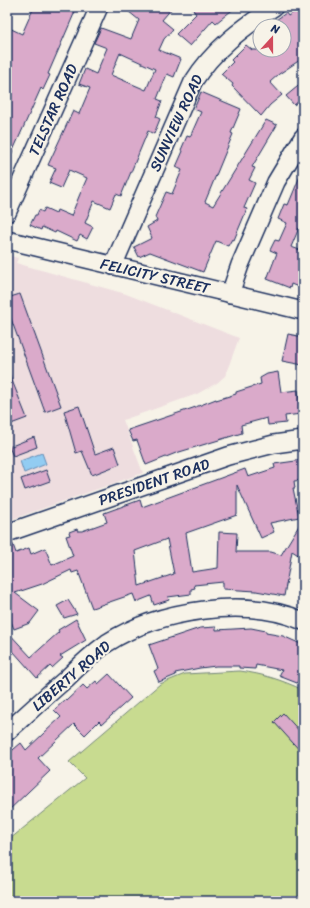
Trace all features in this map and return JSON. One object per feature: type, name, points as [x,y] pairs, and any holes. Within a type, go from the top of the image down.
[{"type":"street","name":"TELSTAR ROAD","points":[[7,213],[99,7]]},
{"type":"street","name":"SUNVIEW ROAD","points":[[113,266],[179,112],[194,82],[210,58],[238,31],[274,7]]},
{"type":"street","points":[[230,294],[240,265],[276,182],[303,137]]},
{"type":"street","name":"FELICITY STREET","points":[[7,240],[303,311]]},
{"type":"street","name":"PRESIDENT ROAD","points":[[7,533],[228,456],[274,444],[303,440]]},
{"type":"street","name":"LIBERTY ROAD","points":[[7,732],[89,657],[116,638],[150,622],[191,612],[228,608],[278,614],[303,621]]},
{"type":"shaded area","points":[[7,255],[18,258],[16,263],[126,294],[239,338],[225,376],[217,383],[197,394],[123,420],[143,473],[13,519],[7,504]]},
{"type":"green space","points":[[240,671],[272,678],[303,690],[303,901],[7,901],[7,837],[10,839],[85,778],[69,762],[160,684],[185,674]]},
{"type":"water","points":[[42,453],[46,464],[24,473],[20,461]]},
{"type":"building","points":[[34,7],[77,7],[48,74],[50,75],[43,90],[41,88],[7,164],[7,27],[22,34]]},
{"type":"building","points":[[123,7],[173,7],[162,20],[173,29],[164,39],[159,50],[181,59],[174,77],[167,74],[157,99],[162,101],[156,117],[160,119],[154,134],[148,131],[121,196],[116,194],[110,208],[94,201],[85,223],[93,227],[87,239],[80,235],[77,241],[56,231],[55,233],[42,227],[41,230],[30,225],[39,210],[43,212],[45,208],[56,213],[57,210],[71,216],[87,178],[69,170],[61,188],[49,183],[56,168],[48,165],[73,111],[79,114],[90,88],[79,84],[85,69],[96,74],[107,48],[94,43],[101,28],[131,39],[139,20]],"holes":[[[120,53],[155,69],[146,90],[111,75]]]},
{"type":"building","points":[[191,7],[236,7],[216,23],[213,20],[190,46],[176,34],[196,14]]},
{"type":"building","points":[[303,7],[303,58],[270,82],[282,95],[270,105],[261,116],[232,86],[233,84],[221,74],[233,62],[231,60],[246,45],[252,50],[252,58],[292,58],[292,18],[279,18],[286,13],[288,16]]},
{"type":"building","points":[[303,82],[303,98],[294,105],[286,96]]},
{"type":"building","points":[[201,92],[241,109],[231,133],[233,134],[205,202],[213,206],[266,120],[277,125],[252,167],[255,168],[249,180],[255,183],[244,208],[247,209],[234,240],[232,239],[228,246],[216,241],[203,272],[150,252],[139,257],[134,247],[152,238],[147,227],[157,221],[155,217],[166,192],[172,194],[182,170],[176,167],[183,151],[181,150],[187,136],[190,137],[201,112],[194,109]]},
{"type":"building","points":[[303,169],[303,230],[299,228],[291,247],[303,251],[303,289],[291,284],[290,288],[267,279],[277,253],[270,250],[275,240],[279,241],[287,223],[278,219],[284,204],[288,205]]},
{"type":"building","points":[[20,294],[61,406],[45,412],[7,308],[7,298]]},
{"type":"building","points":[[288,334],[303,337],[303,365],[282,361]]},
{"type":"building","points":[[7,368],[27,418],[11,424],[7,414]]},
{"type":"building","points":[[278,372],[281,392],[298,390],[301,414],[285,416],[286,423],[268,425],[267,418],[241,425],[242,433],[176,453],[146,465],[137,440],[133,441],[128,430],[216,399],[236,394],[236,392],[261,384],[260,378],[267,374]]},
{"type":"building","points":[[79,406],[95,454],[114,447],[120,464],[92,475],[82,451],[76,453],[64,411]]},
{"type":"building","points":[[34,437],[37,447],[13,456],[9,447]]},
{"type":"building","points":[[303,460],[303,480],[294,481],[295,488],[293,488],[299,517],[270,523],[274,532],[261,538],[237,485],[237,515],[186,533],[192,572],[218,568],[219,532],[237,533],[236,552],[271,552],[281,555],[303,519],[303,558],[292,551],[284,596],[256,591],[223,589],[223,582],[194,585],[195,588],[191,589],[191,594],[168,597],[169,600],[154,605],[151,596],[136,602],[133,594],[92,608],[78,571],[72,573],[71,570],[42,584],[15,593],[39,611],[30,623],[14,629],[7,611],[7,543],[12,542],[16,553],[29,548],[31,554],[45,548],[52,565],[73,556],[66,536],[70,535],[69,532],[77,529],[78,531],[82,531],[107,522],[104,513],[140,500],[142,507],[245,469],[248,477],[275,468],[274,464]],"holes":[[[167,539],[174,574],[139,586],[135,551]]]},
{"type":"building","points":[[46,470],[50,481],[25,490],[21,479]]},
{"type":"building","points":[[68,600],[77,614],[64,618],[57,606]]},
{"type":"building","points":[[76,619],[86,640],[60,656],[63,658],[52,668],[50,666],[37,678],[13,651],[7,656],[7,631],[31,657],[59,632],[58,630]]},
{"type":"building","points":[[216,627],[216,630],[251,628],[266,631],[266,633],[283,636],[303,645],[303,668],[297,683],[279,676],[282,670],[256,665],[255,669],[239,668],[239,666],[200,668],[175,673],[176,675],[159,682],[154,671],[158,669],[149,645],[200,628]]},
{"type":"building","points":[[109,674],[131,698],[102,724],[99,721],[85,735],[74,724],[38,758],[50,771],[7,812],[7,755],[21,743],[26,750],[61,717],[54,710],[66,699],[67,700],[83,685],[87,689],[96,681],[98,684]]},
{"type":"building","points":[[283,713],[303,735],[303,754],[274,722]]}]
